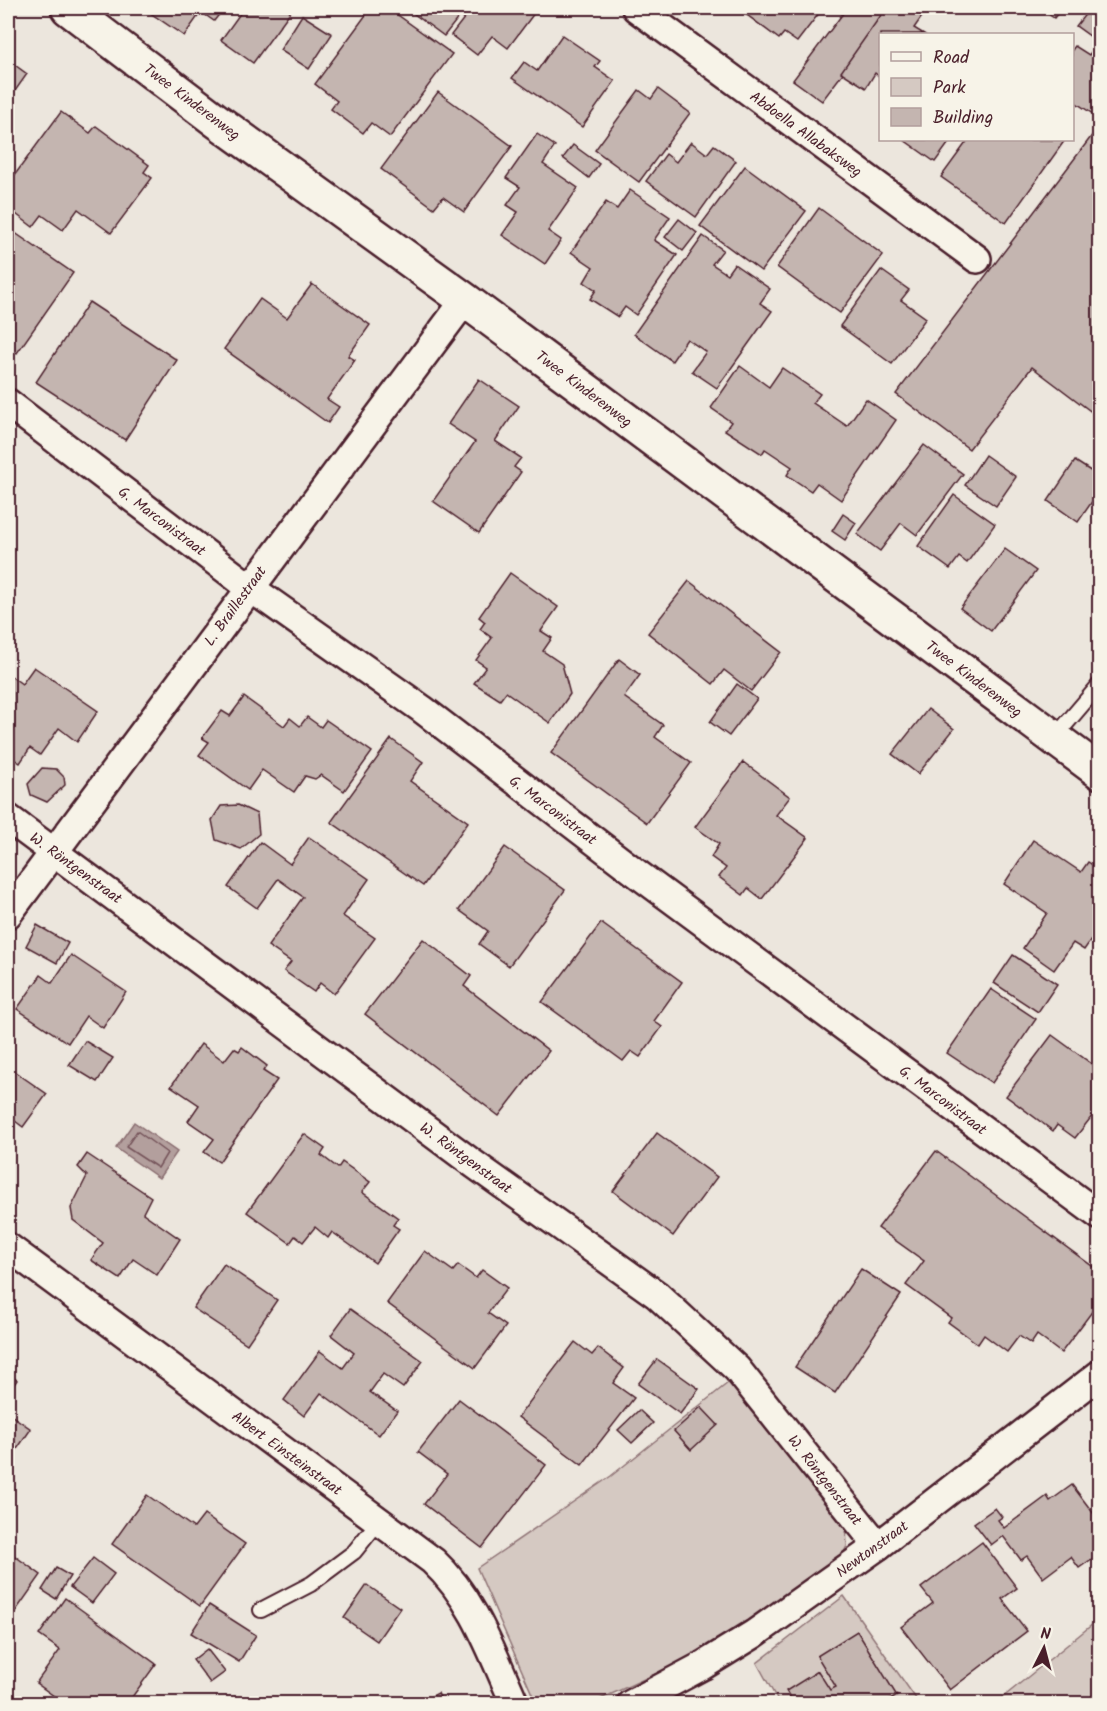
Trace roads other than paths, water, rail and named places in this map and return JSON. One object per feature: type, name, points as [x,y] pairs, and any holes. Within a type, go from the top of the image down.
[{"type":"street","name":"Twee Kinderenweg","points":[[68,8],[336,209],[465,300],[1100,772]]},
{"type":"street","name":"Abdoella Allabaksweg","points":[[636,8],[976,259]]},
{"type":"street","name":"L. Braillestraat","points":[[8,914],[249,587],[465,300]]},
{"type":"street","name":"G. Marconistraat","points":[[8,403],[249,587],[422,709],[639,876],[1100,1216]]},
{"type":"street","name":"W. Röntgenstraat","points":[[8,818],[471,1162],[657,1295],[737,1369],[878,1546]]},
{"type":"street","name":"Albert Einsteinstraat","points":[[8,1247],[433,1561],[452,1578],[475,1615],[515,1704]]},
{"type":"street","name":"Newtonstraat","points":[[631,1704],[702,1666],[753,1634],[878,1546],[1100,1374]]},
{"type":"lane","points":[[1054,738],[1100,684]]},
{"type":"lane","points":[[261,1610],[311,1584],[354,1552],[379,1521]]},
{"type":"water","points":[[134,1122],[177,1152],[159,1178],[116,1148]]}]
